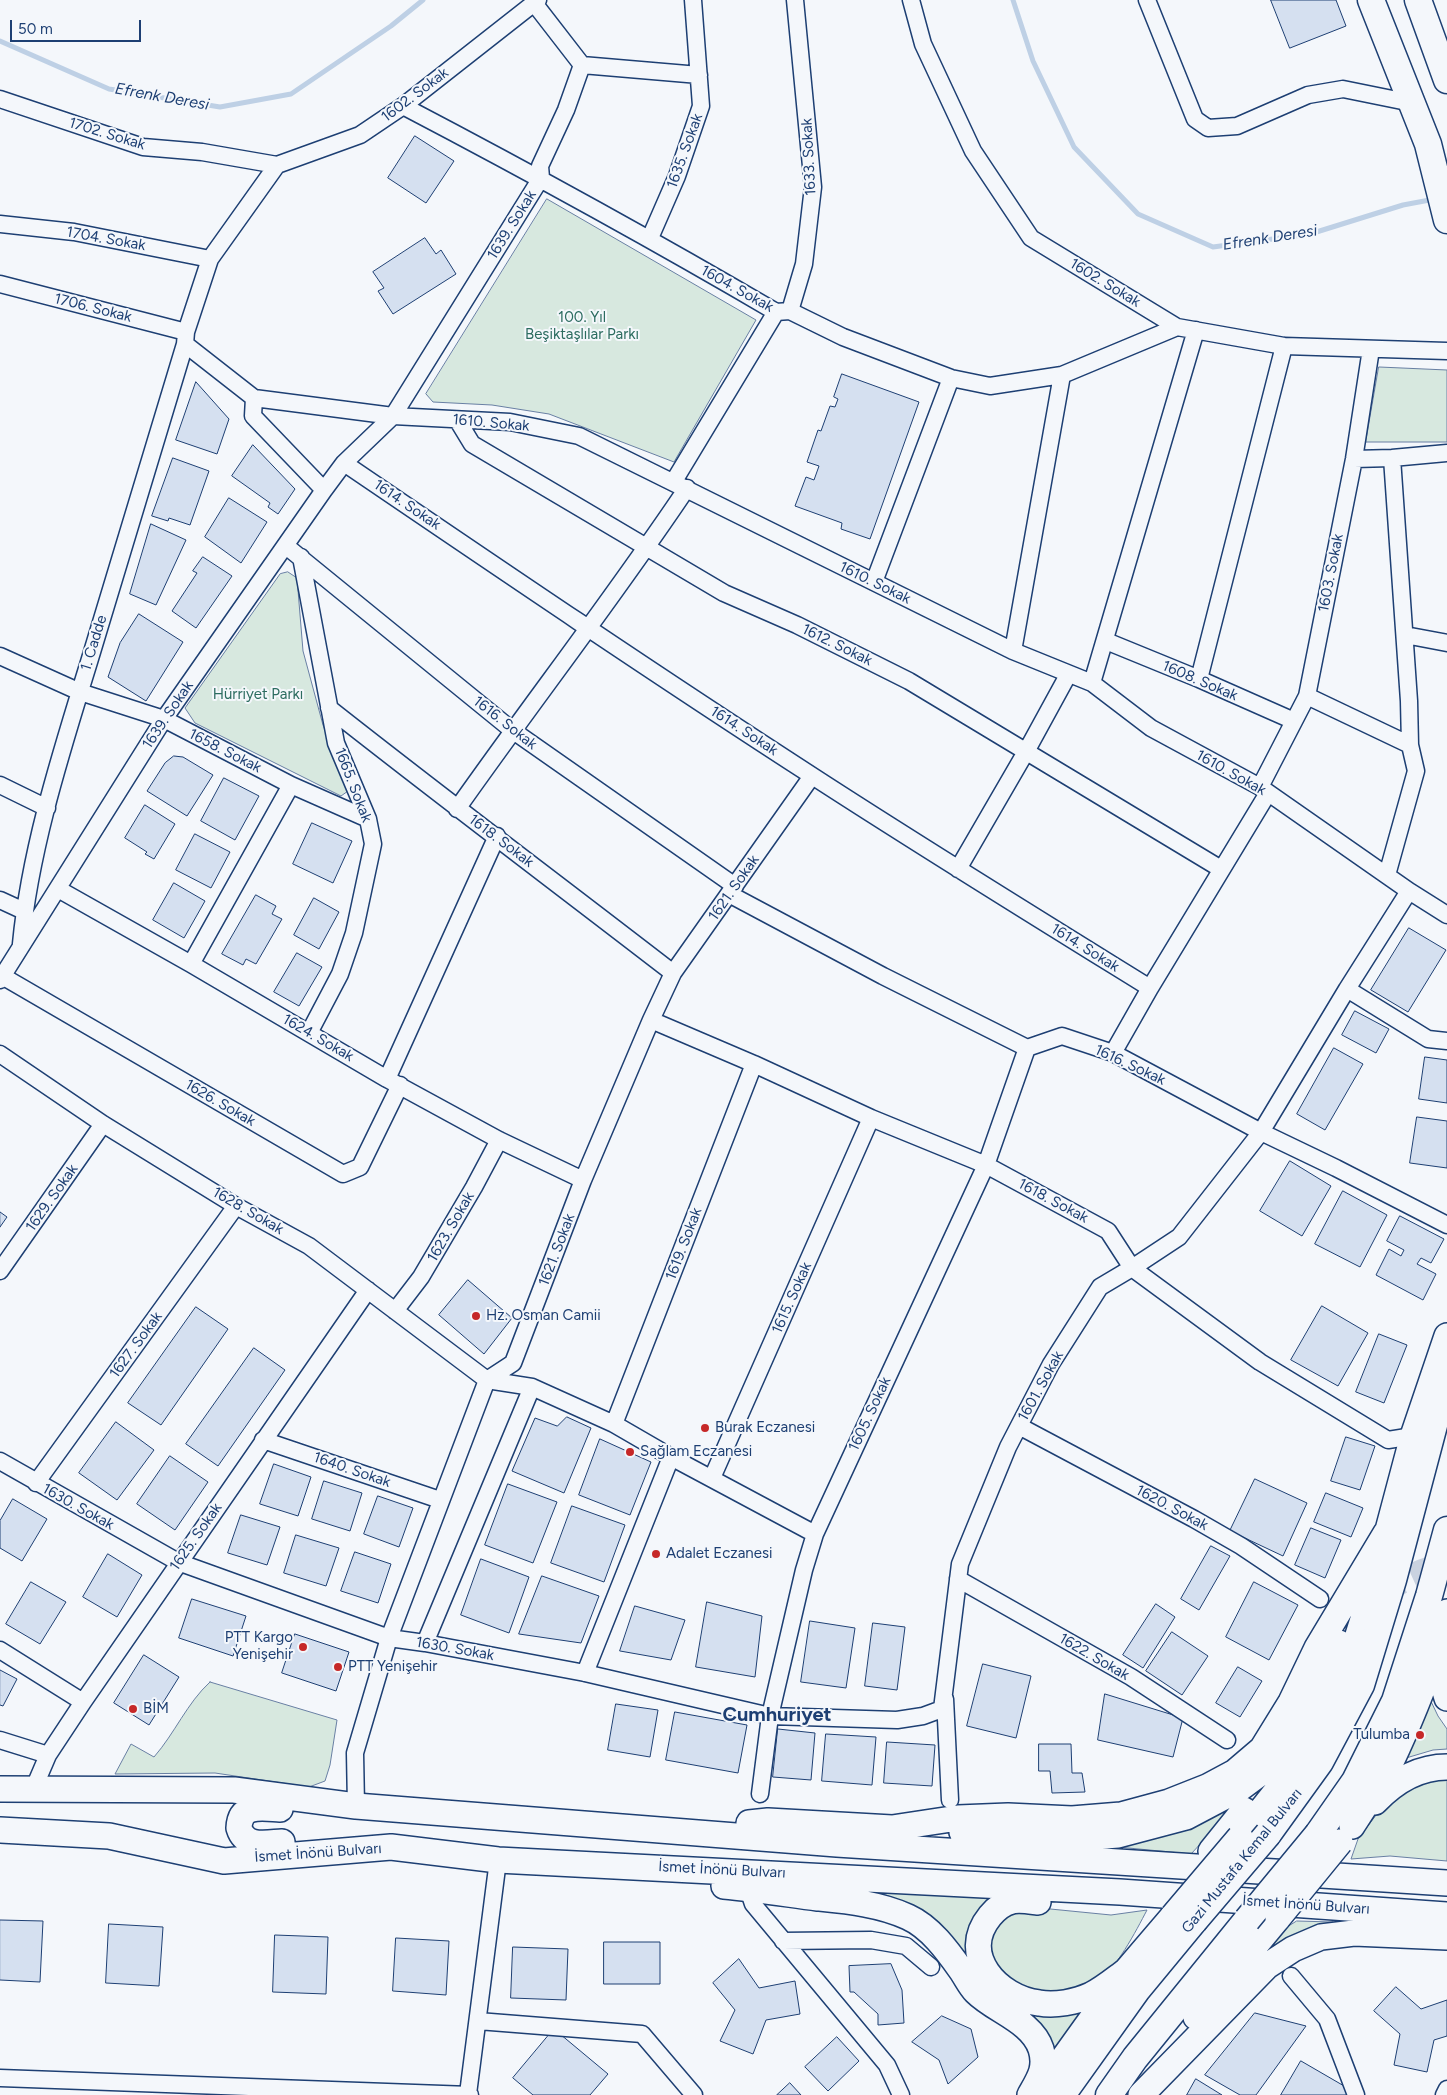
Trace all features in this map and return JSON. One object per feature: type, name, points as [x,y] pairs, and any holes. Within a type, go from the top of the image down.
[{"type":"highway","points":[[1371,0],[1428,144],[1447,220]]},
{"type":"highway","points":[[1418,0],[1447,80]]},
{"type":"highway","name":"Gazi Mustafa Kemal Bulvarı","points":[[1062,2095],[1137,1990],[1177,1917],[1268,1834],[1320,1762],[1361,1685],[1393,1580],[1447,1376]]},
{"type":"highway","points":[[1108,2095],[1135,2058],[1247,1920],[1337,1834],[1355,1781],[1395,1701],[1429,1596],[1447,1530]]},
{"type":"main road","points":[[1038,2095],[1126,1972],[1148,1944],[1177,1917],[1298,1764],[1346,1673],[1371,1594],[1413,1436],[1447,1336]]},
{"type":"main road","points":[[892,1828],[958,1818],[1008,1816],[1072,1819],[1122,1815],[1169,1802],[1207,1787],[1235,1772],[1262,1749],[1291,1702],[1317,1648],[1386,1533]]},
{"type":"main road","points":[[1137,2095],[1191,2022],[1278,1918],[1337,1834],[1390,1765],[1418,1698],[1444,1624]]},
{"type":"main road","points":[[1444,1624],[1439,1666],[1447,1698]]},
{"type":"main road","points":[[1177,1917],[1211,1850],[1263,1785],[1308,1714],[1339,1643]]},
{"type":"main road","points":[[666,1830],[768,1822],[1078,1838],[1118,1835],[1186,1817],[1239,1790],[1282,1757]]},
{"type":"main road","points":[[1337,1834],[1388,1788],[1417,1772],[1434,1767],[1447,1766]]},
{"type":"main road","name":"İsmet İnönü Bulvarı","points":[[0,1789],[234,1790],[397,1810],[837,1844],[1447,1883]]},
{"type":"main road","points":[[392,1848],[326,1841],[256,1843],[245,1839],[241,1834],[239,1822],[242,1815],[253,1807],[353,1814],[397,1810]]},
{"type":"main road","name":"İsmet İnönü Bulvarı","points":[[0,1830],[109,1836],[224,1861],[392,1848],[498,1860],[1120,1892],[1447,1914]]},
{"type":"main road","points":[[652,1867],[705,1884],[855,1902],[887,1909],[908,1917],[928,1930],[951,1956],[976,1991],[1003,2013],[1017,2020],[1031,2033],[1041,2048],[1043,2070],[1030,2095]]},
{"type":"main road","points":[[1375,1879],[1398,1873],[1447,1872]]},
{"type":"main road","points":[[1120,1892],[1099,1900],[1065,1904],[1012,1900],[993,1912],[986,1920],[979,1940],[979,1950],[984,1969],[998,1984],[1022,1999],[1039,2003],[1060,2004],[1091,1995],[1126,1972]]},
{"type":"main road","points":[[1141,2095],[1267,1966],[1293,1949],[1321,1937],[1354,1933],[1447,1937]]},
{"type":"street","name":"1635. Sokak","points":[[650,238],[677,176],[701,106],[693,0]]},
{"type":"street","name":"1633. Sokak","points":[[457,809],[512,730],[648,546],[680,485],[783,312],[804,264],[813,187],[795,0]]},
{"type":"street","name":"1602. Sokak","points":[[911,0],[923,44],[973,152],[1030,238],[1177,327],[1284,346],[1447,351]]},
{"type":"street","points":[[1148,0],[1195,119],[1208,128],[1238,126],[1308,95],[1343,89],[1412,103]]},
{"type":"street","points":[[536,2],[582,65],[699,75]]},
{"type":"street","name":"1602. Sokak","points":[[277,164],[360,135],[403,106],[536,2]]},
{"type":"street","name":"1639. Sokak","points":[[58,889],[164,719],[324,490],[344,463],[393,416],[541,178],[540,166],[566,110],[582,65]]},
{"type":"street","name":"1702. Sokak","points":[[0,99],[143,147],[202,152],[277,164]]},
{"type":"street","name":"1604. Sokak","points":[[403,106],[541,178],[783,312],[950,378],[990,386],[1062,375],[1177,327]]},
{"type":"street","name":"1. Cadde","points":[[20,946],[24,911],[47,808],[210,259],[277,164]]},
{"type":"street","name":"1704. Sokak","points":[[0,224],[74,232],[210,259]]},
{"type":"street","name":"1706. Sokak","points":[[0,284],[185,338]]},
{"type":"street","points":[[1092,684],[1106,642],[1196,330]]},
{"type":"street","points":[[185,338],[254,398],[254,416],[324,490]]},
{"type":"street","points":[[1199,679],[1284,346]]},
{"type":"street","name":"1603. Sokak","points":[[1113,1053],[1221,869],[1264,790],[1307,696],[1354,459],[1371,349]]},
{"type":"street","points":[[1013,650],[1062,375]]},
{"type":"street","points":[[874,582],[950,378]]},
{"type":"street","name":"1610. Sokak","points":[[254,398],[393,416],[458,421],[510,422],[579,436],[1013,650],[1092,684],[1151,728],[1264,790],[1409,891],[1446,913]]},
{"type":"street","name":"1612. Sokak","points":[[458,421],[472,444],[648,546],[724,593],[797,625],[909,681],[1027,750],[1221,869]]},
{"type":"street","points":[[1354,459],[1447,453]]},
{"type":"street","points":[[1387,875],[1416,771],[1410,745],[1405,635],[1392,458]]},
{"type":"street","name":"1614. Sokak","points":[[344,463],[812,776],[1150,988]]},
{"type":"street","name":"1616. Sokak","points":[[286,546],[512,730],[732,890],[883,976],[1027,1048],[1062,1036],[1113,1053],[1261,1132],[1447,1225]]},
{"type":"street","name":"1665. Sokak","points":[[300,558],[336,743],[368,819],[373,844],[354,933],[340,974],[309,1033]]},
{"type":"street","points":[[1405,635],[1447,642]]},
{"type":"street","name":"1608. Sokak","points":[[1106,642],[1199,679],[1294,721]]},
{"type":"street","name":"1658. Sokak","points":[[0,656],[80,692],[164,719],[291,785],[368,819]]},
{"type":"street","points":[[958,869],[1068,675]]},
{"type":"street","points":[[1307,696],[1410,745]]},
{"type":"street","name":"1618. Sokak","points":[[329,708],[457,809],[497,836],[673,973]]},
{"type":"street","name":"1621. Sokak","points":[[487,1380],[514,1363],[583,1180],[673,973],[812,776]]},
{"type":"street","points":[[0,785],[47,808]]},
{"type":"street","points":[[191,964],[291,785]]},
{"type":"street","points":[[394,1082],[497,836]]},
{"type":"street","name":"1. Cadde","points":[[1,978],[58,889]]},
{"type":"street","name":"1624. Sokak","points":[[58,889],[394,1082],[499,1140],[583,1180]]},
{"type":"street","name":"1601. Sokak","points":[[942,1709],[960,1564],[1008,1447],[1051,1364],[1100,1287],[1178,1237],[1261,1132],[1347,989],[1409,891]]},
{"type":"street","points":[[0,900],[24,911]]},
{"type":"street","name":"1626. Sokak","points":[[1,978],[343,1174],[360,1167],[394,1082]]},
{"type":"street","points":[[1347,989],[1428,1039],[1447,1041]]},
{"type":"street","name":"1618. Sokak","points":[[651,1020],[754,1064],[871,1118],[986,1165],[1108,1231],[1132,1268],[1260,1362],[1388,1440],[1413,1436]]},
{"type":"street","name":"1605. Sokak","points":[[760,1794],[770,1716],[804,1570],[815,1534],[986,1165],[1027,1048]]},
{"type":"street","name":"1628. Sokak","points":[[0,1054],[103,1124],[236,1206],[309,1246],[487,1380]]},
{"type":"street","name":"1619. Sokak","points":[[614,1424],[754,1064]]},
{"type":"street","name":"1615. Sokak","points":[[712,1478],[871,1118]]},
{"type":"street","name":"1629. Sokak","points":[[0,1271],[103,1124]]},
{"type":"street","name":"1623. Sokak","points":[[395,1310],[422,1277],[499,1140]]},
{"type":"street","name":"1627. Sokak","points":[[36,1483],[236,1206]]},
{"type":"street","name":"1625. Sokak","points":[[33,1790],[48,1755],[83,1702],[178,1562],[368,1290]]},
{"type":"street","points":[[356,1806],[355,1753],[389,1638],[487,1380],[532,1387],[614,1424],[671,1457],[815,1534]]},
{"type":"street","points":[[425,1643],[532,1387]]},
{"type":"street","name":"1620. Sokak","points":[[1019,1426],[1194,1518],[1241,1546],[1320,1599]]},
{"type":"street","name":"1640. Sokak","points":[[264,1440],[440,1500]]},
{"type":"street","points":[[585,1673],[671,1457]]},
{"type":"street","name":"1630. Sokak","points":[[0,1461],[178,1562],[389,1638],[585,1673],[770,1716],[897,1720],[923,1716],[942,1709]]},
{"type":"street","name":"1622. Sokak","points":[[958,1579],[1131,1677],[1227,1740]]},
{"type":"street","points":[[0,1650],[83,1702]]},
{"type":"street","points":[[944,1686],[950,1800]]},
{"type":"street","points":[[0,1740],[48,1755]]},
{"type":"street","points":[[0,2078],[227,2091],[469,2095],[498,1860]]},
{"type":"street","points":[[748,1889],[753,1904],[887,2065],[898,2094]]},
{"type":"street","points":[[784,1941],[871,1940],[906,1946],[931,1967]]},
{"type":"street","points":[[1291,1976],[1327,2019],[1356,2095]]},
{"type":"street","points":[[478,2021],[642,2034],[694,2095]]},
{"type":"street","points":[[1444,2095],[1447,2089]]},
{"type":"green space","name":"100. Yıl Beşiktaşlılar Parkı","points":[[547,199],[756,320],[674,462],[549,414],[492,405],[433,402],[426,394]]},
{"type":"green space","points":[[1379,367],[1447,370],[1447,442],[1366,442]]},
{"type":"green space","name":"Hürriyet Parkı","points":[[288,572],[297,578],[303,651],[323,725],[348,791],[341,796],[195,723],[185,708],[280,574]]},
{"type":"green space","points":[[210,1682],[337,1720],[330,1765],[325,1781],[309,1787],[215,1773],[115,1774],[131,1744],[154,1757],[194,1699]]},
{"type":"green space","points":[[1427,1693],[1438,1716],[1447,1729],[1447,1749],[1433,1750],[1406,1758]]},
{"type":"green space","points":[[1447,1771],[1447,1861],[1390,1856],[1351,1859],[1358,1839],[1389,1798]]},
{"type":"green space","points":[[1251,1789],[1191,1854],[1097,1845]]},
{"type":"green space","points":[[864,1889],[994,1898],[967,1947],[967,1958],[935,1922],[922,1913],[895,1898]]},
{"type":"green space","points":[[1020,1906],[1111,1915],[1147,1910],[1118,1960],[1096,1983],[1035,1997],[992,1973],[987,1947],[988,1932],[991,1926],[997,1920]]},
{"type":"green space","points":[[1297,1921],[1333,1922],[1294,1936],[1259,1960],[1281,1931]]},
{"type":"green space","points":[[1090,2009],[1052,2056],[1027,2012]]},
{"type":"building","points":[[1271,0],[1336,0],[1346,26],[1290,48]]},
{"type":"building","points":[[415,136],[454,161],[426,203],[388,178]]},
{"type":"building","points":[[425,238],[436,254],[441,250],[456,274],[393,314],[378,291],[384,288],[373,272]]},
{"type":"building","points":[[842,374],[919,402],[870,539],[841,529],[842,523],[795,506],[806,477],[814,480],[819,466],[807,462],[818,430],[821,431],[830,406],[835,407],[838,399],[834,397]]},
{"type":"building","points":[[196,382],[229,419],[217,454],[176,440]]},
{"type":"building","points":[[253,445],[295,489],[278,514],[268,507],[270,503],[232,476]]},
{"type":"building","points":[[173,458],[209,471],[190,525],[169,518],[168,521],[152,516]]},
{"type":"building","points":[[229,498],[267,522],[241,563],[205,537]]},
{"type":"building","points":[[151,524],[186,540],[156,605],[130,594]]},
{"type":"building","points":[[203,557],[232,576],[196,628],[172,611],[197,573],[193,571]]},
{"type":"building","points":[[139,614],[183,642],[146,701],[108,677],[120,643]]},
{"type":"building","points":[[174,756],[183,757],[213,775],[187,816],[147,791],[165,763]]},
{"type":"building","points":[[224,778],[259,796],[235,840],[201,821]]},
{"type":"building","points":[[145,805],[175,824],[154,859],[145,854],[147,852],[125,838]]},
{"type":"building","points":[[312,823],[352,841],[333,883],[293,864]]},
{"type":"building","points":[[195,834],[230,852],[211,888],[176,870]]},
{"type":"building","points":[[174,883],[205,901],[184,938],[153,920]]},
{"type":"building","points":[[256,895],[276,906],[272,914],[282,919],[256,964],[246,959],[243,965],[222,954]]},
{"type":"building","points":[[314,898],[339,912],[319,949],[294,935]]},
{"type":"building","points":[[1409,928],[1446,950],[1408,1012],[1371,990]]},
{"type":"building","points":[[297,953],[322,967],[299,1006],[274,992]]},
{"type":"building","points":[[1355,1011],[1389,1029],[1376,1053],[1342,1035]]},
{"type":"building","points":[[1334,1048],[1363,1064],[1325,1130],[1297,1114]]},
{"type":"building","points":[[1425,1057],[1447,1060],[1447,1103],[1419,1099]]},
{"type":"building","points":[[1417,1117],[1447,1121],[1447,1168],[1410,1163]]},
{"type":"building","points":[[1290,1161],[1331,1186],[1302,1236],[1260,1211]]},
{"type":"building","points":[[1343,1191],[1387,1215],[1360,1267],[1315,1244]]},
{"type":"building","points":[[0,1212],[7,1217],[0,1227]]},
{"type":"building","points":[[1400,1216],[1444,1239],[1431,1263],[1421,1258],[1417,1264],[1436,1274],[1423,1300],[1376,1275],[1389,1249],[1401,1256],[1404,1250],[1387,1241]]},
{"type":"building","name":"Hz. Osman Camii","points":[[468,1280],[512,1318],[484,1354],[439,1315]]},
{"type":"building","points":[[1322,1306],[1368,1333],[1338,1386],[1291,1360]]},
{"type":"building","points":[[196,1307],[228,1329],[161,1425],[128,1403]]},
{"type":"building","points":[[1379,1334],[1407,1345],[1384,1403],[1356,1392]]},
{"type":"building","points":[[254,1348],[285,1370],[218,1466],[186,1444]]},
{"type":"building","points":[[567,1417],[591,1428],[564,1493],[512,1471],[535,1418],[557,1426]]},
{"type":"building","points":[[116,1422],[154,1450],[117,1500],[79,1473]]},
{"type":"building","points":[[1346,1437],[1375,1446],[1360,1490],[1331,1481]]},
{"type":"building","points":[[600,1439],[651,1462],[630,1515],[579,1495]]},
{"type":"building","points":[[170,1456],[208,1482],[175,1530],[137,1504]]},
{"type":"building","points":[[274,1464],[311,1477],[298,1516],[260,1504]]},
{"type":"building","points":[[1255,1479],[1307,1503],[1283,1556],[1230,1531]]},
{"type":"building","points":[[324,1481],[362,1493],[350,1531],[312,1519]]},
{"type":"building","points":[[508,1484],[557,1502],[533,1563],[485,1545]]},
{"type":"building","points":[[1326,1493],[1363,1508],[1351,1537],[1314,1522]]},
{"type":"building","points":[[378,1496],[413,1508],[399,1547],[364,1534]]},
{"type":"building","points":[[13,1499],[47,1519],[22,1561],[0,1548],[0,1521]]},
{"type":"building","points":[[572,1506],[625,1525],[604,1582],[551,1563]]},
{"type":"building","points":[[241,1515],[280,1527],[267,1565],[228,1553]]},
{"type":"building","points":[[1311,1528],[1341,1540],[1325,1578],[1295,1565]]},
{"type":"building","points":[[296,1535],[339,1548],[326,1586],[284,1573]]},
{"type":"building","points":[[1211,1546],[1230,1556],[1199,1610],[1181,1599]]},
{"type":"building","points":[[355,1552],[391,1564],[378,1603],[341,1591]]},
{"type":"building","points":[[108,1554],[142,1575],[117,1617],[83,1597]]},
{"type":"building","points":[[481,1559],[529,1577],[509,1633],[461,1615]]},
{"type":"building","points":[[542,1576],[599,1596],[581,1643],[519,1634]]},
{"type":"building","points":[[31,1582],[66,1602],[40,1644],[6,1624]]},
{"type":"building","points":[[1254,1582],[1298,1605],[1269,1660],[1226,1637]]},
{"type":"building","points":[[192,1599],[246,1616],[233,1656],[179,1638]]},
{"type":"building","points":[[707,1602],[762,1616],[755,1677],[696,1667]]},
{"type":"building","points":[[1156,1604],[1175,1617],[1143,1668],[1123,1655]]},
{"type":"building","points":[[635,1606],[685,1620],[671,1660],[620,1651]]},
{"type":"building","points":[[810,1621],[855,1628],[846,1688],[801,1682]]},
{"type":"building","points":[[873,1623],[905,1627],[897,1690],[865,1686]]},
{"type":"building","points":[[1172,1632],[1208,1656],[1182,1695],[1146,1671]]},
{"type":"building","points":[[295,1634],[349,1652],[336,1691],[282,1673]]},
{"type":"building","points":[[144,1655],[179,1677],[149,1725],[114,1703]]},
{"type":"building","points":[[983,1664],[1031,1676],[1016,1738],[967,1726]]},
{"type":"building","points":[[1238,1667],[1262,1681],[1240,1717],[1216,1703]]},
{"type":"building","points":[[0,1670],[17,1679],[3,1706],[0,1705]]},
{"type":"building","points":[[1105,1694],[1183,1718],[1173,1757],[1098,1740]]},
{"type":"building","points":[[616,1704],[658,1710],[650,1757],[608,1750]]},
{"type":"building","points":[[675,1712],[747,1725],[738,1773],[666,1760]]},
{"type":"building","points":[[778,1729],[815,1733],[811,1780],[773,1777]]},
{"type":"building","points":[[826,1734],[876,1737],[872,1785],[822,1781]]},
{"type":"building","points":[[887,1742],[935,1745],[932,1786],[884,1783]]},
{"type":"building","points":[[1039,1744],[1071,1744],[1072,1773],[1082,1773],[1085,1792],[1052,1793],[1050,1771],[1039,1771]]},
{"type":"building","points":[[0,1920],[43,1921],[40,1982],[0,1980]]},
{"type":"building","points":[[109,1924],[163,1927],[159,1986],[106,1983]]},
{"type":"building","points":[[275,1935],[328,1937],[326,1994],[273,1992]]},
{"type":"building","points":[[396,1938],[449,1941],[446,1995],[393,1991]]},
{"type":"building","points":[[604,1942],[660,1942],[660,1984],[604,1984]]},
{"type":"building","points":[[513,1947],[568,1949],[566,2000],[511,1998]]},
{"type":"building","points":[[739,1959],[759,1988],[795,1981],[800,2014],[766,2020],[753,2054],[720,2041],[735,2010],[713,1983]]},
{"type":"building","points":[[891,1964],[902,1990],[904,2023],[878,2025],[878,2014],[854,1992],[850,1992],[849,1966]]},
{"type":"building","points":[[1396,1987],[1421,2009],[1447,2000],[1447,2036],[1434,2040],[1427,2072],[1394,2065],[1400,2034],[1374,2011]]},
{"type":"building","points":[[1255,2013],[1306,2026],[1256,2095],[1240,2095],[1205,2075]]},
{"type":"building","points":[[942,2016],[971,2029],[978,2057],[948,2084],[939,2060],[912,2042]]},
{"type":"building","points":[[554,2029],[608,2074],[590,2095],[533,2095],[513,2078]]},
{"type":"building","points":[[837,2037],[859,2061],[828,2091],[805,2067]]},
{"type":"building","points":[[1301,2061],[1351,2090],[1348,2095],[1281,2095]]},
{"type":"building","points":[[1196,2079],[1222,2095],[1187,2095]]},
{"type":"building","points":[[790,2083],[801,2095],[777,2095]]},
{"type":"waterway","name":"Efrenk Deresi","points":[[0,41],[109,89],[220,107],[291,94],[391,26],[423,0]]},
{"type":"waterway","name":"Efrenk Deresi","points":[[1013,0],[1033,61],[1074,147],[1138,214],[1213,247],[1310,234],[1403,205],[1435,199]]},
{"type":"tunnel","points":[[1380,1595],[1412,1576],[1447,1564]]},
{"type":"place","name":"Hz. Osman Camii","points":[[476,1316]]},
{"type":"place","name":"Burak Eczanesi","points":[[705,1428]]},
{"type":"place","name":"Sağlam Eczanesi","points":[[630,1452]]},
{"type":"place","name":"Adalet Eczanesi","points":[[656,1554]]},
{"type":"place","name":"PTT Kargo Yenişehir","points":[[303,1647]]},
{"type":"place","name":"PTT Yenişehir","points":[[338,1667]]},
{"type":"place","name":"BİM","points":[[133,1709]]},
{"type":"place","name":"Tulumba","points":[[1420,1735]]},
{"type":"district","name":"Cumhuriyet","points":[[777,1715]]}]
